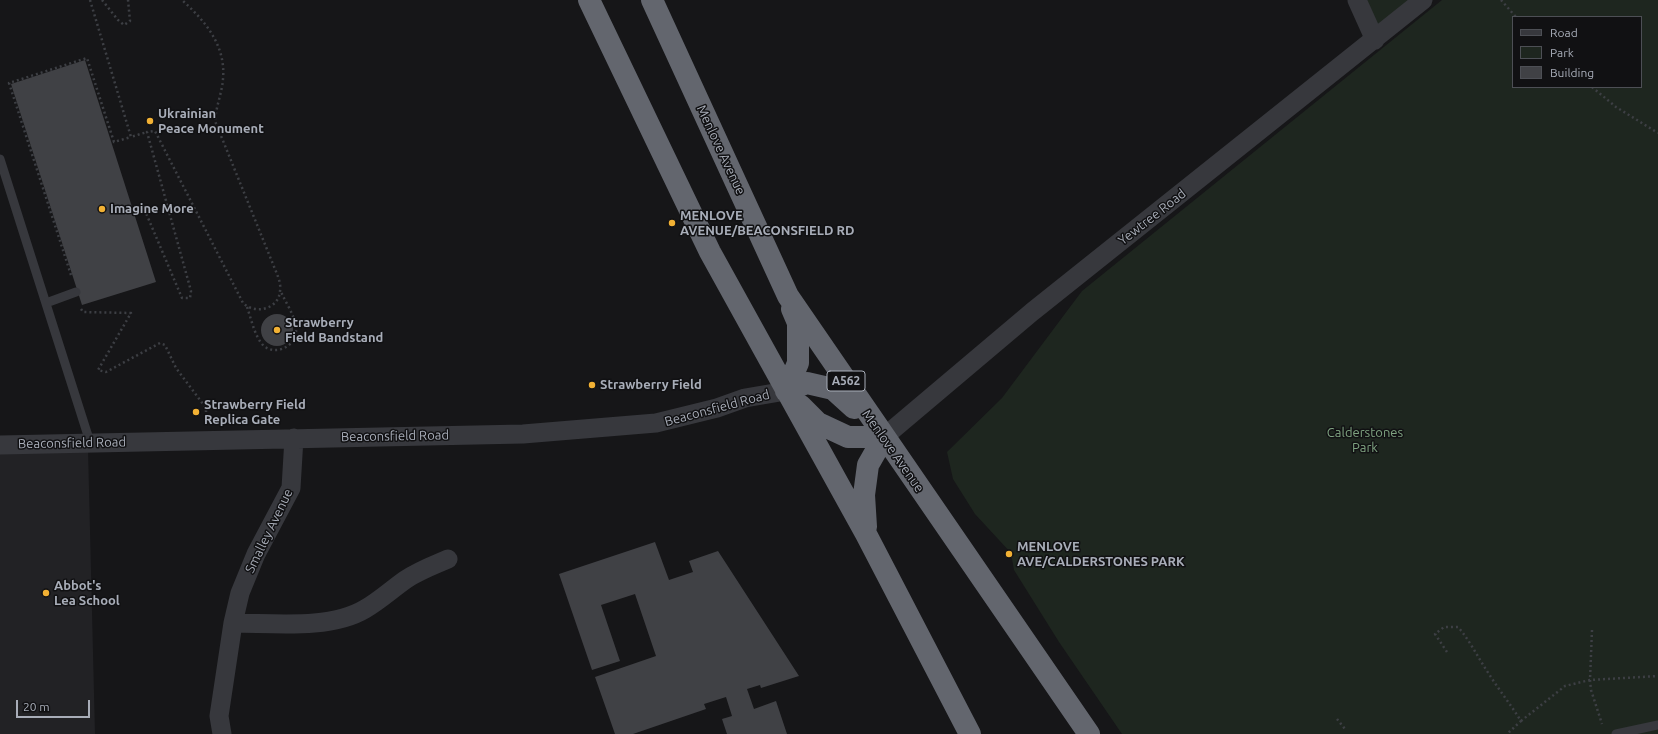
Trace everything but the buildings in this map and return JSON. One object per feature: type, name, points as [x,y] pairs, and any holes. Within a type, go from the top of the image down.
[{"type":"highway","points":[[589,0],[710,252],[866,534],[970,734]]},
{"type":"highway","name":"Menlove Avenue","points":[[652,0],[788,296],[1089,734]]},
{"type":"highway","points":[[786,391],[798,363],[798,324],[788,296]]},
{"type":"highway","points":[[786,391],[807,383],[833,389],[884,437]]},
{"type":"highway","points":[[786,391],[818,423],[824,426],[848,437],[884,437]]},
{"type":"highway","points":[[866,534],[864,495],[868,464],[884,437]]},
{"type":"street","points":[[1357,0],[1375,40]]},
{"type":"street","name":"Yewtree Road","points":[[884,437],[1032,312],[1375,40],[1423,0]]},
{"type":"street","name":"Beaconsfield Road","points":[[0,445],[523,434],[656,423],[717,408],[745,398],[786,391]]},
{"type":"street","name":"Smalley Avenue","points":[[222,734],[219,716],[233,623],[240,593],[256,554],[291,488],[294,438]]},
{"type":"street","points":[[233,623],[313,623],[336,620],[351,616],[365,610],[406,580],[448,559]]},
{"type":"lane","points":[[0,159],[90,442]]},
{"type":"lane","points":[[46,303],[76,292]]},
{"type":"lane","points":[[1616,734],[1658,725]]},
{"type":"path","points":[[90,0],[131,137]]},
{"type":"path","points":[[102,0],[118,20],[124,25],[130,21],[128,0]]},
{"type":"path","points":[[182,0],[202,20],[220,48],[223,63],[223,79],[216,106],[216,121],[277,274],[280,291],[296,330],[294,340],[285,348],[275,350],[263,345],[258,338],[246,307],[155,131],[114,142],[87,58],[9,83],[83,312],[131,313],[98,370],[106,372],[160,343],[165,345],[176,368],[206,408],[205,440]]},
{"type":"path","points":[[1501,0],[1515,16]]},
{"type":"path","points":[[1593,88],[1616,107],[1658,133]]},
{"type":"path","points":[[137,208],[143,206],[182,298],[190,298],[191,291],[147,132]]},
{"type":"path","points":[[246,307],[253,309],[268,307],[278,298],[280,291]]},
{"type":"path","points":[[1447,652],[1435,634],[1444,628],[1458,627],[1467,637],[1488,674],[1509,701],[1521,721]]},
{"type":"path","points":[[1592,630],[1591,690],[1602,727]]},
{"type":"path","points":[[1507,734],[1565,686],[1590,680],[1658,676]]},
{"type":"path","points":[[1337,719],[1345,729]]},
{"type":"shaded area","name":"Abbot's Lea School","points":[[88,449],[95,734],[0,734],[0,452]]},
{"type":"green space","points":[[1367,0],[1410,0],[1378,26]]},
{"type":"green space","name":"Calderstones Park","points":[[1442,0],[1658,0],[1658,734],[1122,734],[1059,642],[1014,570],[1011,553],[975,514],[953,479],[947,452],[1002,398],[1082,291]]},
{"type":"place","name":"Ukrainian Peace Monument","points":[[150,121]]},
{"type":"place","name":"Imagine More","points":[[102,209]]},
{"type":"place","name":"MENLOVE AVENUE/BEACONSFIELD RD","points":[[672,223]]},
{"type":"place","name":"Strawberry Field Bandstand","points":[[277,330]]},
{"type":"place","name":"Strawberry Field","points":[[592,385]]},
{"type":"place","name":"Strawberry Field Replica Gate","points":[[196,412]]},
{"type":"place","name":"MENLOVE AVE/CALDERSTONES PARK","points":[[1009,554]]},
{"type":"place","name":"Abbot's Lea School","points":[[46,593]]}]
